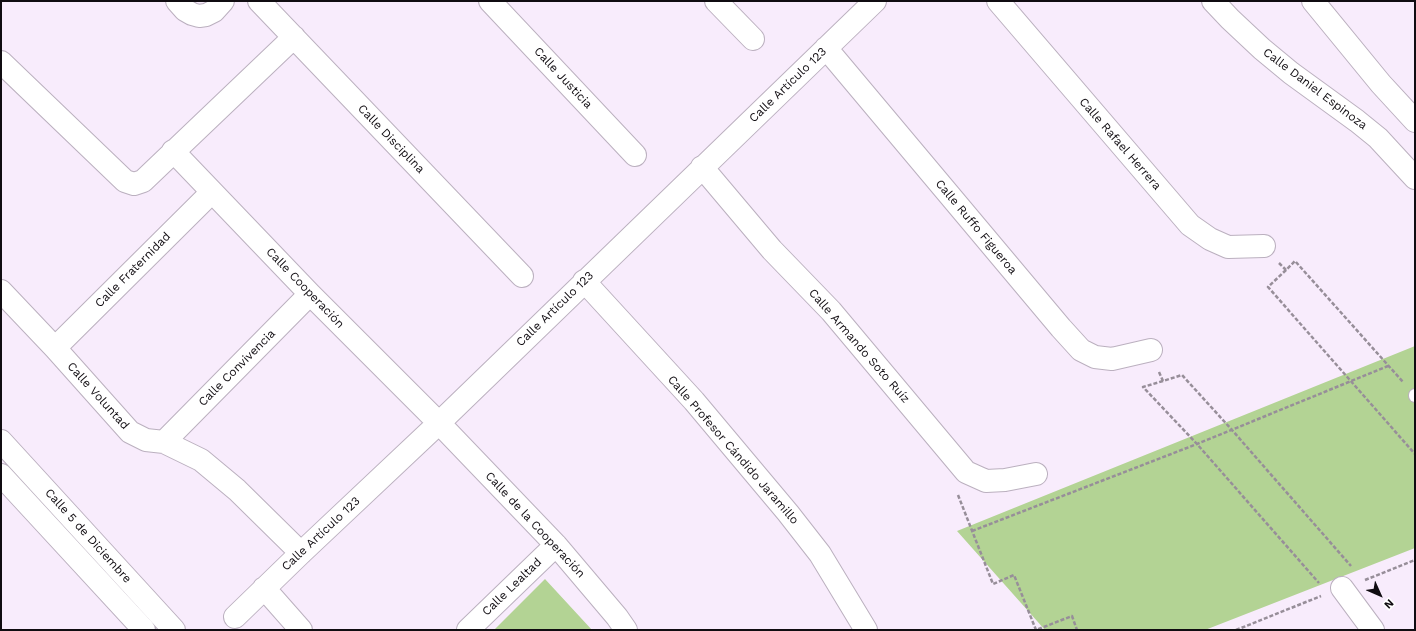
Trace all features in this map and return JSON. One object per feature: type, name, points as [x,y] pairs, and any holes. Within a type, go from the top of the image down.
[{"type":"street","points":[[177,1],[185,10],[199,16],[206,15],[214,11],[223,1]]},
{"type":"street","name":"Calle Disciplina","points":[[259,1],[522,276]]},
{"type":"street","name":"Calle Justicia","points":[[490,1],[635,155]]},
{"type":"street","points":[[716,1],[753,39]]},
{"type":"street","name":"Calle Artículo 123","points":[[235,617],[439,423],[875,1]]},
{"type":"street","name":"Calle Rafael Herrera","points":[[998,1],[1190,225],[1210,239],[1228,247],[1264,246]]},
{"type":"street","name":"Calle Daniel Espinoza","points":[[1213,1],[1230,20],[1262,49],[1378,138],[1415,178]]},
{"type":"street","points":[[1313,1],[1381,84],[1415,121]]},
{"type":"street","points":[[1,62],[125,181],[134,184],[143,181],[294,37]]},
{"type":"street","name":"Calle Ruffo Figueroa","points":[[826,48],[1081,350],[1096,358],[1112,359],[1151,350]]},
{"type":"street","name":"Calle Cooperación","points":[[173,151],[310,294],[439,423]]},
{"type":"street","name":"Calle Armando Soto Ruíz","points":[[702,167],[772,250],[831,311],[966,472],[986,481],[1005,480],[1036,474]]},
{"type":"street","name":"Calle Fraternidad","points":[[55,348],[212,192]]},
{"type":"street","name":"Calle Profesor Cándido Jaramillo","points":[[584,281],[694,401],[788,513],[820,554],[866,630]]},
{"type":"street","name":"Calle Voluntad","points":[[1,291],[55,348],[130,432],[146,440],[164,442],[201,460],[217,472],[301,553]]},
{"type":"street","name":"Calle Convivencia","points":[[164,442],[310,294]]},
{"type":"street","name":"Calle de la Cooperación","points":[[439,423],[556,545],[617,617],[626,630]]},
{"type":"street","name":"Calle 5 de Diciembre","points":[[1,441],[174,630]]},
{"type":"street","name":"Calle 5 de Diciembre","points":[[1,475],[144,630]]},
{"type":"street","name":"Calle Lealtad","points":[[468,630],[556,545]]},
{"type":"street","points":[[264,588],[301,630]]},
{"type":"street","points":[[1333,588],[1373,630]]},
{"type":"path","points":[[1264,246],[1286,270]]},
{"type":"path","points":[[1415,396],[1296,261],[1268,287],[1415,454]]},
{"type":"path","points":[[1151,350],[1163,381]]},
{"type":"path","points":[[972,531],[1197,444],[1388,366]]},
{"type":"path","points":[[1333,588],[1144,387],[1182,376],[1232,430],[1353,568]]},
{"type":"path","points":[[966,472],[952,478],[993,584],[1014,575],[1036,630],[1072,616],[1077,630]]},
{"type":"green space","points":[[1415,346],[1415,548],[1205,630],[1045,630],[957,531]]},
{"type":"green space","points":[[545,579],[592,630],[494,630]]}]
